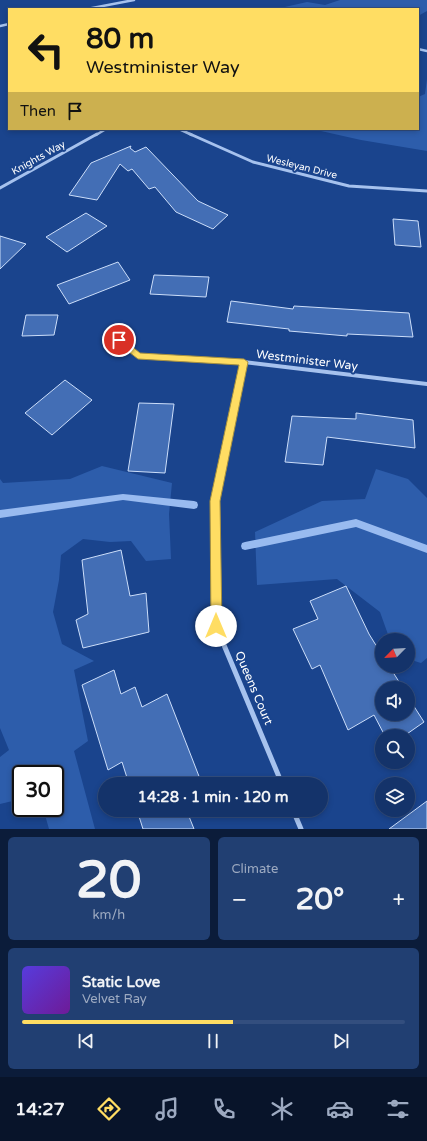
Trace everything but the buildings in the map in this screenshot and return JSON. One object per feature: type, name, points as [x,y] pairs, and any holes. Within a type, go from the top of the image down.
[{"type":"street","points":[[92,8],[134,0]]},
{"type":"street","name":"Knights Way","points":[[0,188],[104,130]]},
{"type":"street","name":"Wesleyan Drive","points":[[182,130],[253,162],[349,186],[427,191]]},
{"type":"street","name":"Westminister Way","points":[[119,340],[138,356],[244,362],[427,384]]},
{"type":"street","name":"Queens Court","points":[[244,362],[215,501],[216,626],[279,777]]},
{"type":"street","points":[[296,817],[301,829]]},
{"type":"shaded area","points":[[340,0],[427,0],[427,11],[419,15],[419,8],[280,8],[307,2],[325,5]]},
{"type":"shaded area","points":[[427,79],[427,151],[361,140],[316,130],[419,130],[419,97],[425,94]]},
{"type":"shaded area","points":[[102,466],[172,483],[169,514],[171,559],[146,561],[131,541],[110,542],[83,539],[61,555],[59,580],[53,612],[62,644],[94,661],[74,670],[88,741],[74,751],[95,829],[49,829],[46,817],[64,817],[64,765],[12,765],[12,801],[0,804],[0,757],[9,750],[0,728],[0,479],[3,483],[70,479]]},
{"type":"shaded area","points":[[376,469],[408,479],[427,498],[427,658],[421,663],[415,661],[415,633],[388,633],[380,612],[337,579],[257,585],[255,532],[322,501],[365,499]]},
{"type":"waterway","points":[[0,514],[123,497],[194,505]]},
{"type":"waterway","points":[[245,546],[356,523],[427,549]]},
{"type":"route","points":[[119,340],[138,356],[244,362],[215,501],[216,626]]}]
